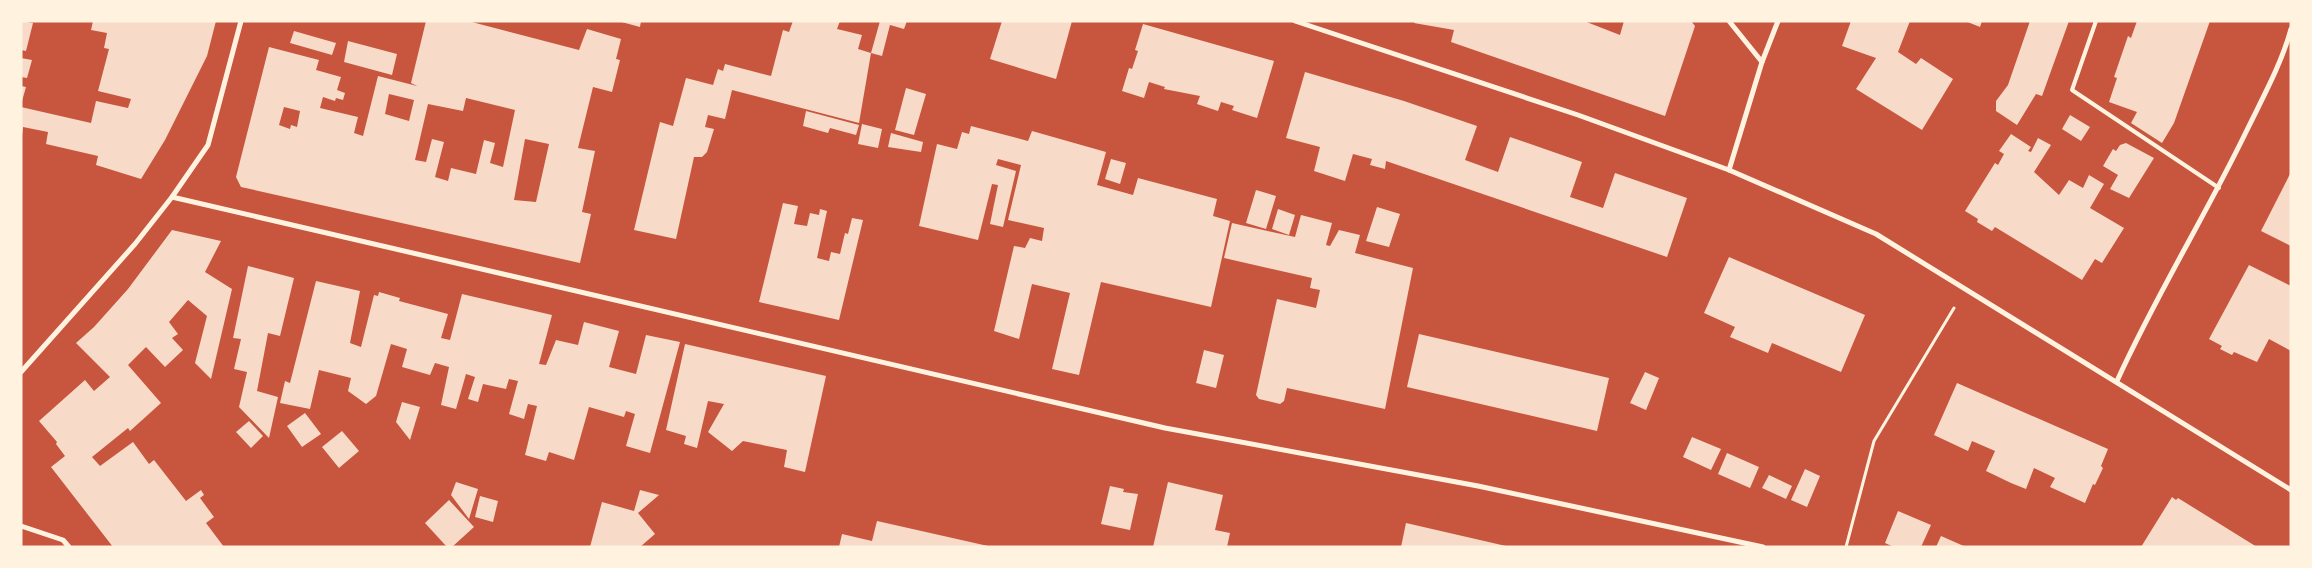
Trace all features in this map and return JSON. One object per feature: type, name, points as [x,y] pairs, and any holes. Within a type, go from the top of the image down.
[{"type":"street","points":[[21,372],[135,244],[172,197],[208,145],[241,21]]},
{"type":"street","points":[[1295,21],[1578,115],[1729,170],[1876,234],[2118,381],[2291,490]]},
{"type":"street","points":[[1730,21],[1762,62]]},
{"type":"street","points":[[1729,170],[1762,62],[1778,21]]},
{"type":"street","points":[[2118,381],[2131,351],[2218,188],[2284,53],[2291,29]]},
{"type":"street","points":[[2284,53],[2291,54]]},
{"type":"street","points":[[172,197],[1165,428],[1478,486],[1763,547]]},
{"type":"street","points":[[21,526],[63,540],[69,547]]},
{"type":"lane","points":[[2096,21],[2072,90],[2218,188]]},
{"type":"path","points":[[1846,547],[1874,441],[1966,288]]},
{"type":"building","points":[[21,21],[33,23],[26,51],[21,50]]},
{"type":"building","points":[[93,21],[216,21],[207,56],[165,140],[141,179],[96,165],[98,156],[46,144],[48,132],[23,127],[21,144],[21,107],[91,123],[96,101],[128,108],[131,99],[98,91],[109,49],[104,48],[107,33],[91,30]]},
{"type":"building","points":[[426,21],[468,21],[579,50],[587,29],[621,39],[616,59],[620,60],[612,92],[593,87],[578,148],[595,151],[582,212],[591,214],[580,263],[241,187],[236,177],[269,47],[319,60],[316,70],[341,77],[337,90],[345,93],[343,100],[336,98],[335,101],[323,97],[320,108],[358,117],[354,133],[363,136],[378,76],[417,86],[411,83]],"holes":[[[389,94],[414,100],[409,121],[385,114]],[[466,98],[515,110],[503,167],[490,163],[495,143],[484,140],[476,174],[451,168],[448,181],[435,177],[444,142],[432,139],[426,162],[415,160],[428,104],[463,111]],[[284,107],[300,111],[297,127],[291,125],[290,129],[279,125]],[[525,139],[549,144],[536,202],[514,200]]]},
{"type":"building","points":[[618,21],[641,21],[640,27]]},
{"type":"building","points":[[793,21],[840,21],[837,29],[862,35],[858,49],[871,53],[859,123],[732,90],[725,119],[708,115],[705,127],[714,129],[707,152],[702,157],[694,157],[676,239],[634,230],[660,122],[673,126],[686,78],[713,85],[718,69],[723,71],[725,64],[771,76],[783,30],[789,32]]},
{"type":"building","points":[[880,21],[907,21],[904,29],[890,25],[882,56],[871,53]]},
{"type":"building","points":[[1002,21],[1072,21],[1056,79],[990,59]]},
{"type":"building","points":[[1415,21],[1584,21],[1620,35],[1624,21],[1691,21],[1695,26],[1665,116],[1451,42],[1454,30],[1414,23]]},
{"type":"building","points":[[1851,21],[1910,21],[1898,52],[1916,64],[1921,58],[1953,79],[1922,130],[1856,89],[1876,58],[1842,46]]},
{"type":"building","points":[[1965,21],[1982,21],[1980,27]]},
{"type":"building","points":[[2030,21],[2069,21],[2042,96],[2036,94],[2017,125],[1996,111],[1996,101],[2008,85]]},
{"type":"building","points":[[2137,21],[2210,21],[2174,123],[2162,143],[2131,123],[2137,112],[2109,102],[2117,78],[2114,77],[2128,36],[2131,38]]},
{"type":"building","points":[[1143,24],[1274,61],[1257,118],[1232,110],[1234,106],[1221,102],[1218,111],[1197,104],[1200,96],[1164,89],[1165,87],[1149,82],[1144,98],[1122,91],[1129,68],[1132,69],[1138,51],[1135,50]]},
{"type":"building","points":[[294,31],[336,43],[332,55],[290,43]]},
{"type":"building","points":[[348,41],[397,54],[392,75],[344,62]]},
{"type":"building","points":[[21,58],[32,60],[27,78],[21,77]]},
{"type":"building","points":[[1305,72],[1404,101],[1477,126],[1465,160],[1498,172],[1510,137],[1582,162],[1570,197],[1603,208],[1615,173],[1687,198],[1667,257],[1386,161],[1385,169],[1370,165],[1372,159],[1353,154],[1345,181],[1314,171],[1320,147],[1286,138]]},
{"type":"building","points":[[21,86],[26,87],[22,101],[21,101]]},
{"type":"building","points":[[906,88],[926,94],[914,135],[895,130]]},
{"type":"building","points":[[806,111],[859,125],[856,135],[830,128],[828,133],[803,126]]},
{"type":"building","points":[[2070,115],[2090,127],[2081,141],[2062,129]]},
{"type":"building","points":[[862,124],[882,129],[878,148],[858,144]]},
{"type":"building","points":[[971,126],[1028,141],[1032,131],[1106,152],[1097,185],[1133,195],[1138,178],[1217,199],[1213,216],[1230,221],[1211,307],[1101,282],[1079,375],[1052,369],[1070,293],[1032,284],[1019,339],[994,331],[1014,246],[1025,248],[1030,238],[1042,241],[1044,228],[1008,220],[1021,165],[998,159],[996,165],[1016,171],[1003,227],[990,224],[998,185],[992,184],[978,240],[919,226],[937,144],[957,149],[962,132],[969,134]]},
{"type":"building","points":[[891,133],[923,142],[921,152],[888,147]]},
{"type":"building","points":[[2011,134],[2031,147],[2028,151],[2031,152],[2038,138],[2051,145],[2034,172],[2059,195],[2069,180],[2083,188],[2089,175],[2104,184],[2090,208],[2124,228],[2102,263],[2095,259],[2082,280],[1995,227],[1992,231],[1977,222],[1978,219],[1965,211],[1995,163],[1998,165],[2004,154],[1999,151]]},
{"type":"building","points":[[2126,143],[2154,158],[2129,198],[2110,189],[2118,175],[2103,166],[2113,149],[2116,151],[2120,145]]},
{"type":"building","points":[[1111,159],[1126,163],[1120,184],[1105,179]]},
{"type":"building","points":[[2291,172],[2291,246],[2261,231]]},
{"type":"building","points":[[1256,190],[1276,196],[1266,229],[1246,223]]},
{"type":"building","points":[[783,203],[798,206],[794,224],[807,226],[810,213],[819,215],[820,209],[827,211],[817,258],[829,261],[831,252],[840,254],[845,233],[848,234],[852,218],[863,220],[839,320],[759,302]]},
{"type":"building","points":[[1377,207],[1400,214],[1389,247],[1366,241]]},
{"type":"building","points":[[1278,209],[1295,215],[1289,235],[1272,229]]},
{"type":"building","points":[[1301,215],[1332,223],[1326,245],[1330,246],[1339,230],[1360,235],[1355,253],[1413,268],[1385,409],[1287,388],[1284,401],[1280,404],[1259,399],[1256,395],[1277,299],[1316,308],[1320,290],[1310,288],[1312,278],[1224,258],[1232,223],[1295,237]]},
{"type":"building","points":[[172,230],[221,241],[205,272],[232,289],[211,379],[195,363],[207,316],[188,300],[169,322],[178,334],[172,338],[183,350],[165,367],[146,347],[128,365],[161,403],[130,431],[128,428],[92,457],[100,466],[133,442],[149,464],[154,460],[186,501],[201,490],[204,495],[200,498],[214,517],[206,523],[224,547],[113,547],[51,467],[65,456],[56,444],[57,442],[39,421],[85,380],[94,391],[110,377],[76,343],[94,327],[128,289]]},
{"type":"building","points":[[1729,257],[1865,315],[1841,372],[1772,343],[1768,353],[1730,337],[1735,327],[1704,313]]},
{"type":"building","points":[[2249,265],[2291,286],[2291,351],[2269,339],[2257,362],[2234,352],[2232,355],[2220,349],[2222,346],[2209,339]]},
{"type":"building","points":[[248,266],[294,278],[280,336],[268,333],[257,391],[278,397],[269,438],[239,407],[247,372],[234,369],[241,339],[233,338]]},
{"type":"building","points":[[316,281],[360,291],[350,343],[361,347],[374,295],[378,296],[379,292],[400,298],[399,301],[448,314],[441,338],[450,340],[462,294],[552,315],[539,364],[546,365],[556,340],[578,345],[584,322],[619,331],[609,367],[636,374],[646,335],[680,342],[650,453],[626,446],[635,414],[626,411],[624,417],[589,407],[574,460],[549,452],[546,461],[525,455],[537,406],[528,404],[524,419],[509,414],[518,381],[509,379],[506,389],[483,384],[478,402],[468,399],[475,377],[466,374],[456,409],[441,405],[449,367],[435,363],[430,375],[402,367],[407,349],[391,344],[376,396],[366,404],[348,391],[351,378],[319,370],[310,409],[280,403],[285,381],[290,383]]},
{"type":"building","points":[[1419,334],[1609,378],[1597,431],[1407,387]]},
{"type":"building","points":[[685,344],[826,376],[805,472],[784,467],[787,450],[743,441],[732,451],[708,432],[724,404],[708,401],[697,448],[684,444],[686,436],[666,430]]},
{"type":"building","points":[[1204,350],[1224,355],[1216,388],[1196,383]]},
{"type":"building","points":[[1645,372],[1659,378],[1646,410],[1630,403]]},
{"type":"building","points":[[1957,383],[2108,449],[2101,466],[2103,468],[2095,485],[2093,484],[2085,503],[2050,487],[2055,478],[2034,468],[2026,489],[2011,483],[1986,471],[1995,451],[1972,441],[1968,451],[1934,435]]},
{"type":"building","points":[[402,402],[420,407],[410,440],[396,422]]},
{"type":"building","points":[[305,413],[321,434],[302,447],[287,426]]},
{"type":"building","points":[[249,421],[263,436],[251,448],[236,432]]},
{"type":"building","points":[[342,431],[359,451],[339,468],[322,447]]},
{"type":"building","points":[[1692,437],[1721,449],[1711,470],[1683,457]]},
{"type":"building","points":[[1727,453],[1759,467],[1750,488],[1718,474]]},
{"type":"building","points":[[1805,469],[1820,476],[1807,507],[1791,500]]},
{"type":"building","points":[[1769,475],[1792,486],[1786,499],[1762,488]]},
{"type":"building","points":[[456,482],[478,489],[469,519],[451,495]]},
{"type":"building","points":[[1168,482],[1223,495],[1215,530],[1230,533],[1227,547],[1153,547]]},
{"type":"building","points":[[1110,486],[1124,489],[1123,492],[1138,494],[1130,530],[1101,524]]},
{"type":"building","points":[[640,490],[659,495],[638,513],[655,534],[640,547],[590,547],[602,502],[634,511]]},
{"type":"building","points":[[480,496],[498,501],[493,522],[475,517]]},
{"type":"building","points":[[2172,497],[2176,500],[2178,498],[2257,547],[2141,547]]},
{"type":"building","points":[[449,500],[474,527],[452,547],[447,547],[425,523]]},
{"type":"building","points":[[1898,511],[1931,525],[1921,547],[1894,547],[1885,543]]},
{"type":"building","points":[[877,521],[988,547],[839,547],[842,534],[872,541]]},
{"type":"building","points":[[1406,523],[1506,546],[1506,547],[1401,547]]},
{"type":"building","points":[[1941,536],[1966,547],[1936,547]]}]
